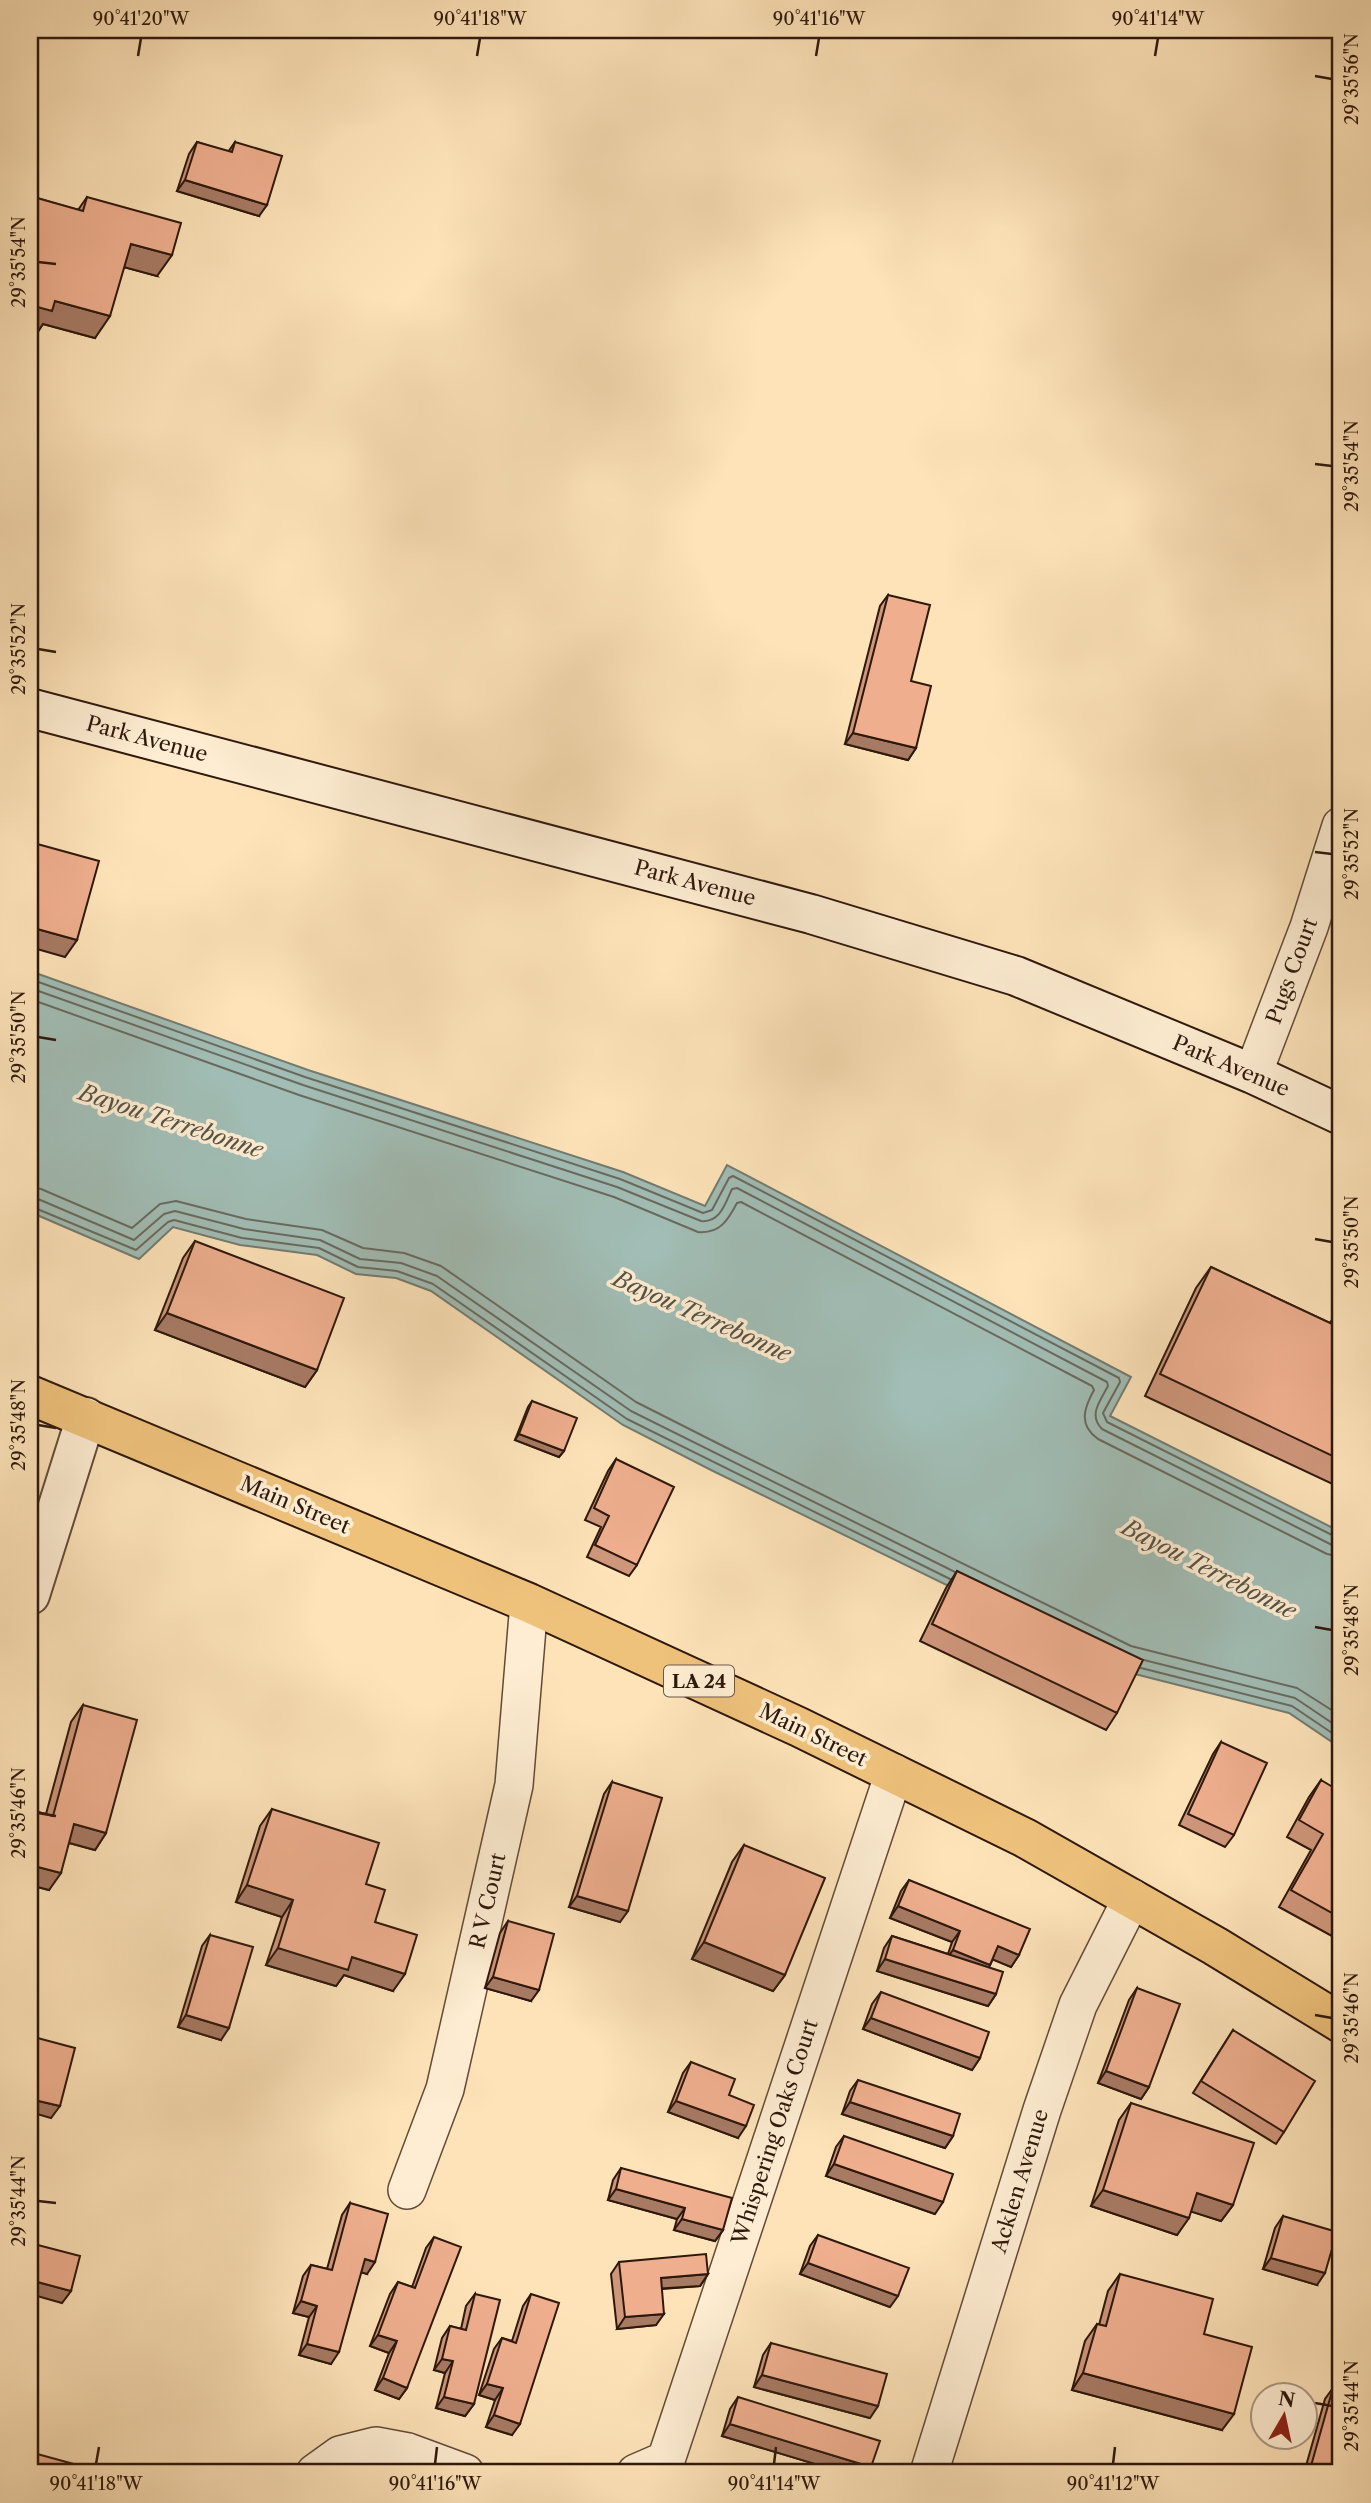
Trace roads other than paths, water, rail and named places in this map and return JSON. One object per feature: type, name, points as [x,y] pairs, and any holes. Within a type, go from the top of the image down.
[{"type":"main road","name":"Park Avenue","points":[[30,708],[811,914],[1016,976],[1253,1074],[1341,1115]]},
{"type":"main road","name":"Main Street","points":[[30,1395],[529,1603],[799,1727],[1025,1838],[1215,1945],[1341,2023]]},
{"type":"main road","points":[[30,1595],[86,1417]]},
{"type":"street","name":"Pugs Court","points":[[1253,1074],[1309,927],[1341,826]]},
{"type":"street","name":"R V Court","points":[[407,2190],[445,2089],[514,1785],[529,1603]]},
{"type":"street","name":"Whispering Oaks Court","points":[[636,2473],[666,2460],[894,1773]]},
{"type":"street","name":"Acklen Avenue","points":[[929,2473],[1042,2110],[1078,2005],[1132,1898]]},
{"type":"street","points":[[315,2473],[340,2455],[376,2446],[408,2452],[466,2473]]},
{"type":"water","name":"Bayou Terrebonne","points":[[30,971],[308,1070],[623,1172],[705,1206],[727,1165],[1131,1377],[1110,1416],[1341,1532],[1341,1748],[1289,1713],[1123,1671],[711,1470],[623,1425],[431,1291],[396,1278],[356,1274],[317,1255],[240,1245],[173,1227],[139,1259],[30,1212]]}]
